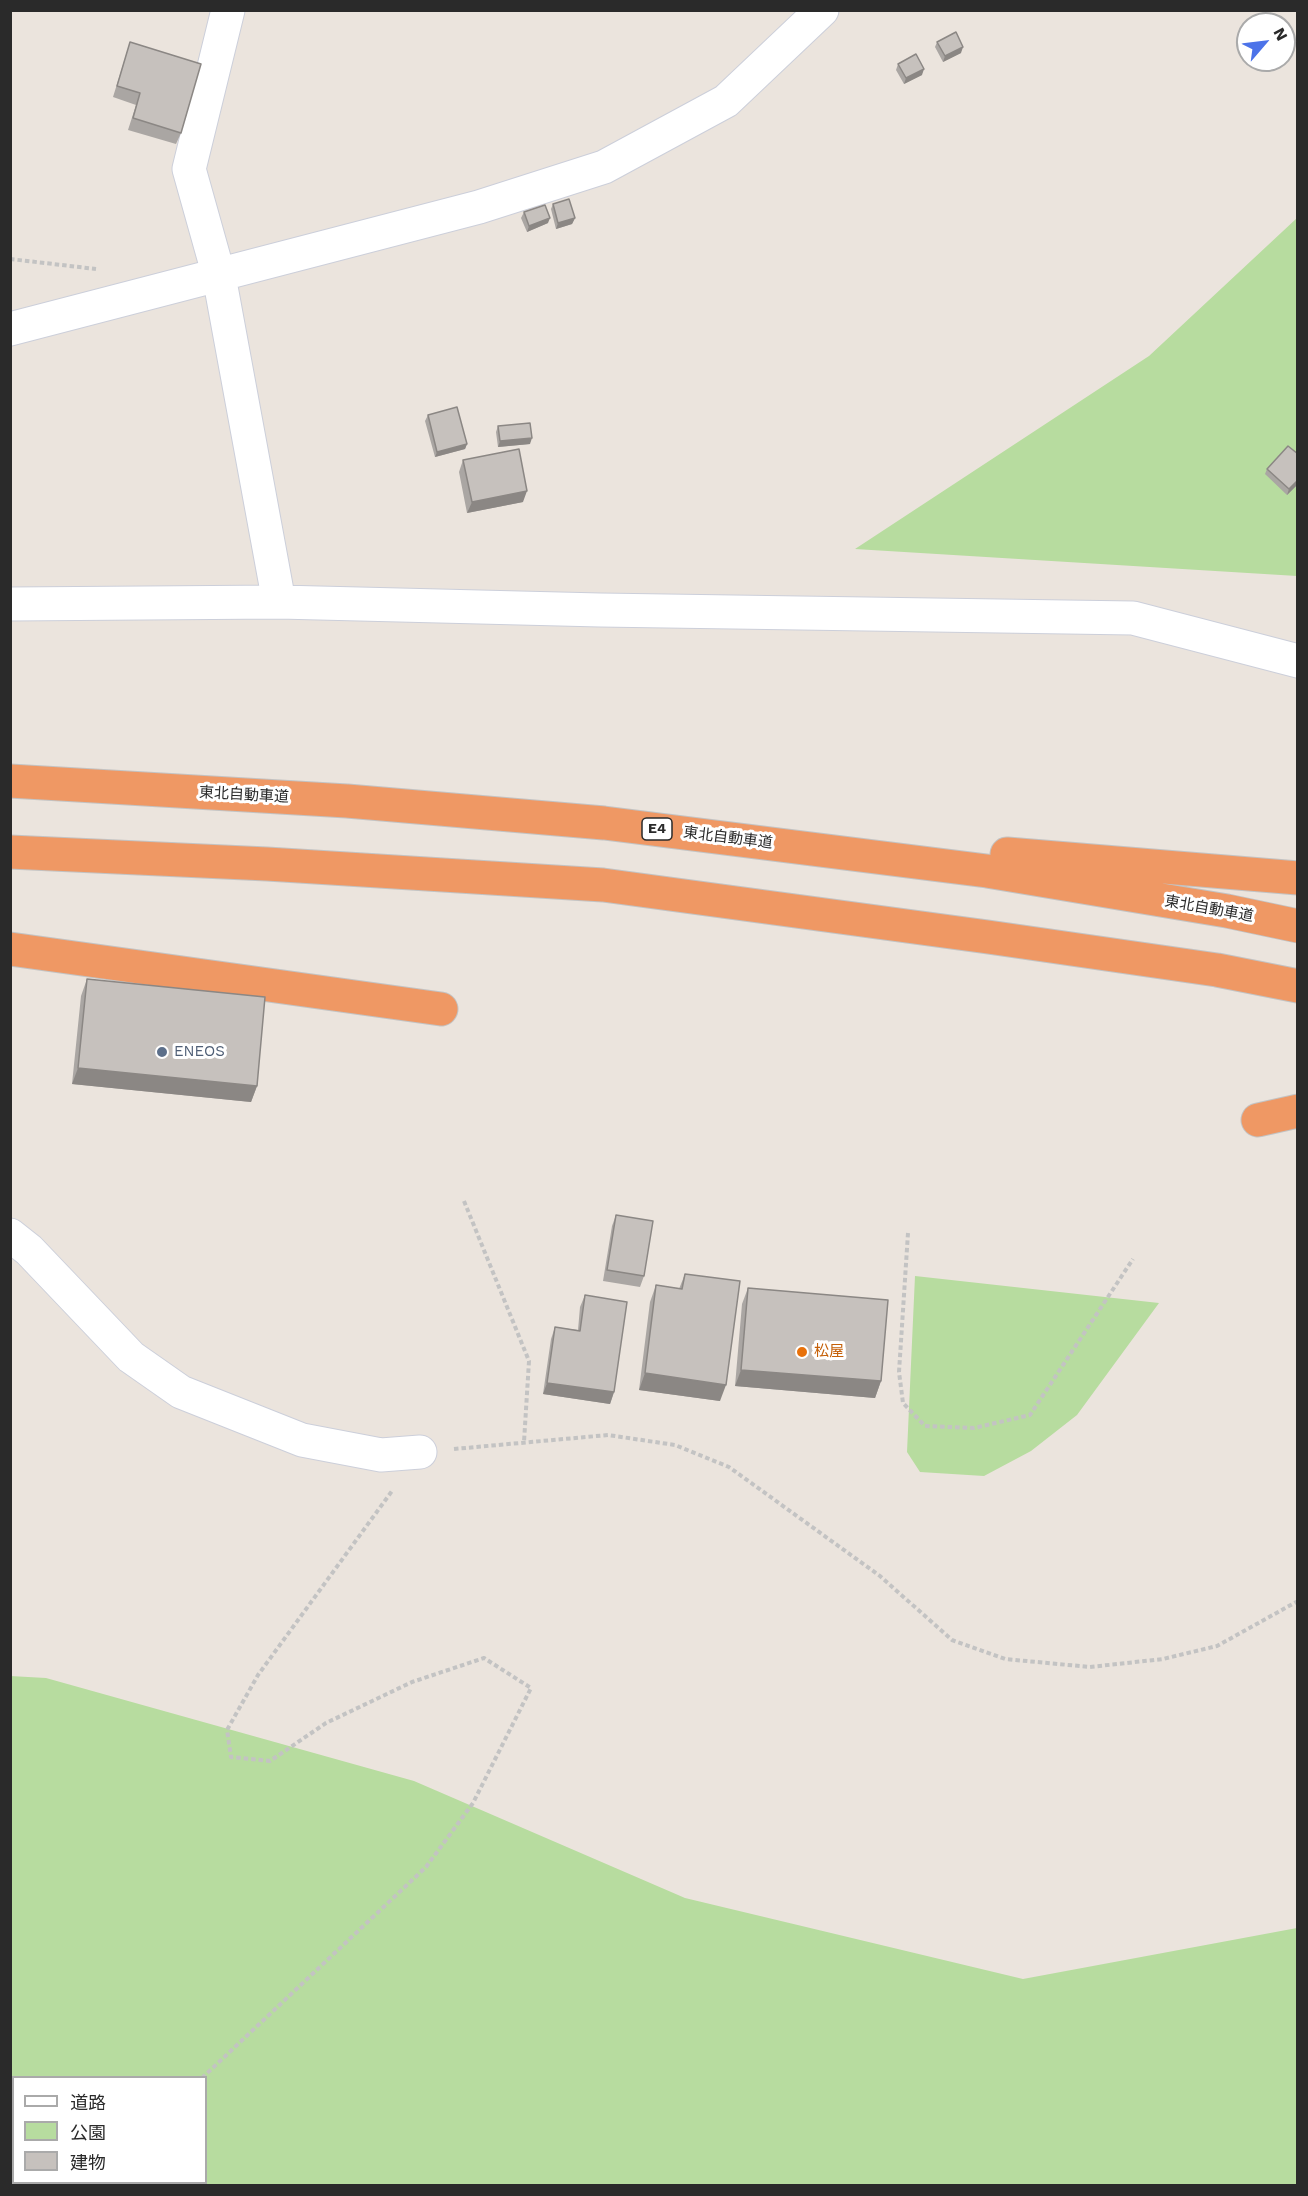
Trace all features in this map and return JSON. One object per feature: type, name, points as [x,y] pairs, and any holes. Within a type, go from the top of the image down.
[{"type":"highway","name":"東北自動車道","points":[[10,781],[347,801],[604,822],[987,871],[1227,911],[1298,926]]},
{"type":"highway","points":[[604,822],[1298,878]]},
{"type":"highway","points":[[10,852],[278,865],[603,885],[987,936],[1217,970],[1298,986]]},
{"type":"highway","points":[[10,949],[441,1010]]},
{"type":"highway","points":[[1258,1120],[1298,1111]]},
{"type":"street","points":[[228,10],[189,169],[219,276],[279,602]]},
{"type":"street","points":[[10,329],[479,207],[604,167],[726,101],[822,10]]},
{"type":"street","points":[[10,604],[279,602],[1134,618],[1298,661]]},
{"type":"street","points":[[10,1235],[29,1250],[131,1357],[181,1392],[302,1440],[381,1455],[420,1452]]},
{"type":"path","points":[[10,259],[104,270]]},
{"type":"path","points":[[464,1201],[529,1361],[524,1442]]},
{"type":"path","points":[[908,1233],[899,1372],[903,1403],[924,1426],[974,1428],[1030,1415],[1133,1259]]},
{"type":"path","points":[[204,2076],[426,1867],[473,1803],[531,1688],[484,1658],[412,1682],[326,1723],[270,1761],[231,1757],[226,1730],[258,1675],[420,1452],[608,1435],[675,1445],[729,1467],[880,1576],[952,1640],[1005,1659],[1090,1667],[1163,1659],[1217,1646],[1298,1601]]},
{"type":"green space","points":[[1297,218],[1297,576],[855,549],[1149,356]]},
{"type":"green space","points":[[915,1276],[1159,1303],[1077,1415],[1031,1451],[984,1476],[920,1472],[907,1452]]},
{"type":"green space","points":[[10,1676],[46,1678],[414,1781],[685,1898],[1023,1979],[1297,1928],[1297,2185],[11,2185]]},
{"type":"building","points":[[956,32],[963,47],[945,56],[937,42]]},
{"type":"building","points":[[130,42],[201,64],[181,133],[133,118],[140,93],[117,86]]},
{"type":"building","points":[[916,54],[924,69],[906,78],[898,64]]},
{"type":"building","points":[[569,199],[575,218],[558,223],[553,204]]},
{"type":"building","points":[[545,205],[550,218],[529,226],[524,212]]},
{"type":"building","points":[[457,407],[467,444],[437,452],[428,415]]},
{"type":"building","points":[[530,423],[532,438],[500,441],[498,426]]},
{"type":"building","points":[[1288,446],[1298,454],[1298,480],[1289,489],[1267,469]]},
{"type":"building","points":[[519,449],[527,491],[472,502],[463,460]]},
{"type":"building","points":[[87,979],[265,997],[257,1086],[78,1068]]},
{"type":"building","points":[[616,1215],[653,1221],[644,1276],[607,1270]]},
{"type":"building","points":[[685,1274],[740,1281],[726,1385],[645,1373],[656,1285],[682,1289]]},
{"type":"building","points":[[748,1288],[888,1300],[881,1381],[741,1370]]},
{"type":"building","points":[[585,1295],[627,1302],[614,1392],[547,1383],[555,1327],[580,1331]]},
{"type":"place","name":"ENEOS","points":[[162,1052]]},
{"type":"place","name":"松屋","points":[[802,1352]]}]
